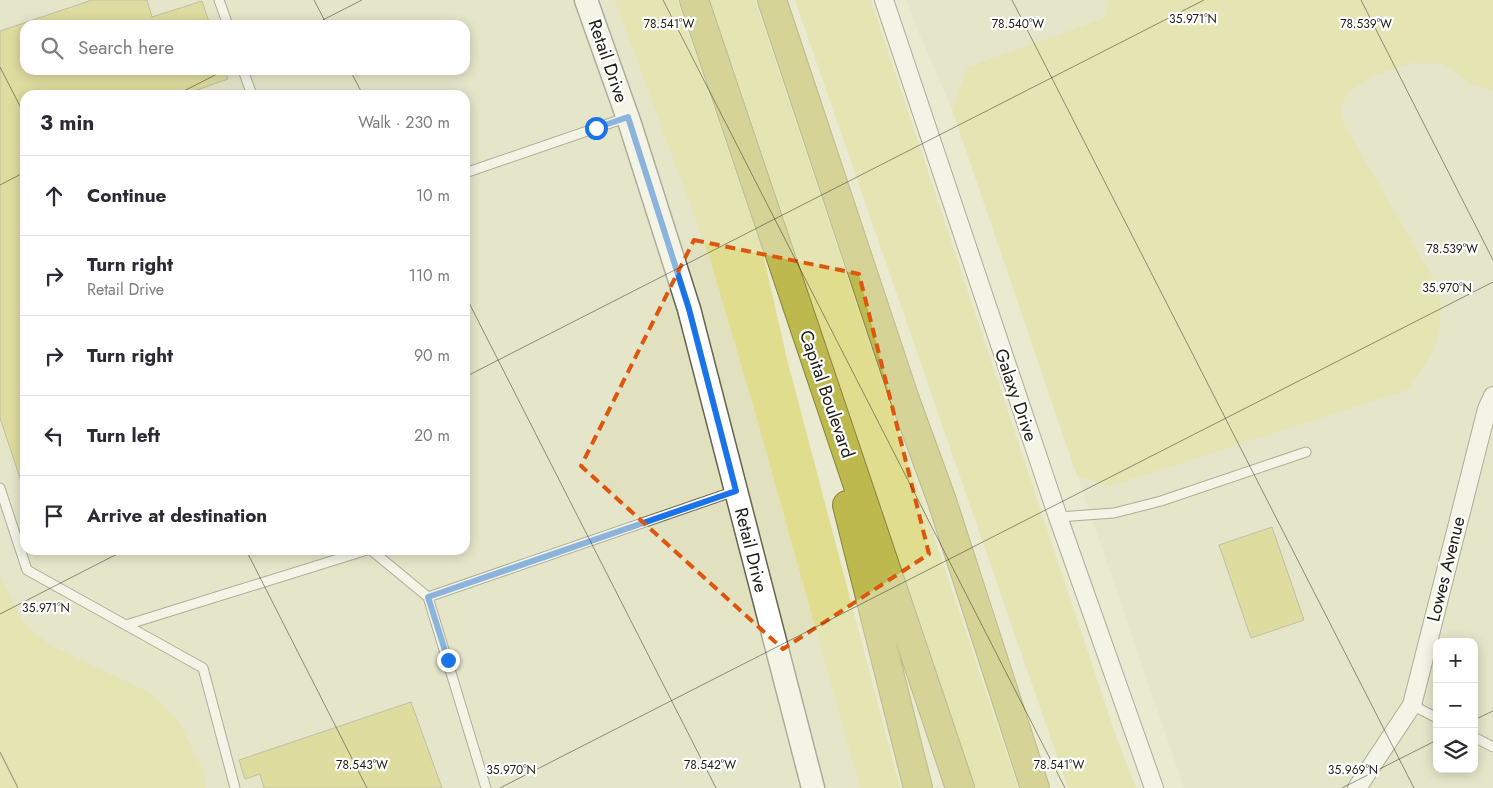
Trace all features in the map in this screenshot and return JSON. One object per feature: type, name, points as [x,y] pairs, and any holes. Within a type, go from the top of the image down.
[{"type":"highway","name":"Capital Boulevard","points":[[694,0],[960,788]]},
{"type":"highway","points":[[772,0],[904,397],[1052,788]]},
{"type":"highway","points":[[800,315],[918,788]]},
{"type":"highway","points":[[942,501],[1035,788]]},
{"type":"street","name":"Retail Drive","points":[[586,0],[628,117],[689,309],[813,788]]},
{"type":"street","name":"Galaxy Drive","points":[[884,0],[1058,517],[1154,788]]},
{"type":"street","name":"Lowes Avenue","points":[[1357,788],[1412,705],[1491,406]]},
{"type":"lane","points":[[220,0],[226,20]]},
{"type":"lane","points":[[245,75],[250,90]]},
{"type":"lane","points":[[470,170],[628,117]]},
{"type":"lane","points":[[1058,517],[1114,513],[1161,500],[1306,452]]},
{"type":"lane","points":[[0,488],[20,549]]},
{"type":"lane","points":[[428,597],[736,491]]},
{"type":"lane","points":[[22,555],[27,570],[203,668],[235,788]]},
{"type":"lane","points":[[126,625],[353,555]]},
{"type":"lane","points":[[375,555],[428,597],[486,788]]},
{"type":"lane","points":[[1412,705],[1433,716]]},
{"type":"lane","points":[[1478,739],[1493,746]]},
{"type":"highlighted area","points":[[694,240],[859,274],[929,554],[783,649],[581,466]]},
{"type":"shaded area","points":[[0,0],[616,0],[712,258],[860,788],[0,788]]},
{"type":"shaded area","points":[[615,0],[677,0],[762,249],[787,359],[900,788],[860,788],[755,412],[710,259]]},
{"type":"shaded area","points":[[708,0],[755,0],[1018,788],[975,788],[732,64],[729,63]]},
{"type":"shaded area","points":[[795,0],[871,0],[1117,739],[1136,788],[1068,788]]},
{"type":"shaded area","points":[[907,0],[1493,0],[1493,788],[1184,788],[952,109],[914,22]]},
{"type":"shaded area","points":[[1109,0],[1493,0],[1493,90],[1471,84],[1443,64],[1411,63],[1375,75],[1348,93],[1340,107],[1344,124],[1440,290],[1440,321],[1436,344],[1425,365],[1407,390],[1110,486],[1077,476],[952,109],[968,67],[1105,18]]},
{"type":"shaded area","points":[[0,575],[23,622],[50,645],[152,694],[179,721],[204,773],[206,788],[0,788]]},
{"type":"building","points":[[92,0],[147,0],[152,17],[202,1],[208,20],[33,20]]},
{"type":"building","points":[[20,24],[20,75],[227,75],[228,79],[197,90],[20,90],[20,478],[0,418],[0,31]]},
{"type":"building","points":[[1272,527],[1304,620],[1251,638],[1219,545]]},
{"type":"building","points":[[411,702],[442,788],[264,788],[260,774],[245,779],[239,760]]},
{"type":"route","points":[[448,660],[428,597],[736,491],[689,309],[628,117],[596,128]]}]
